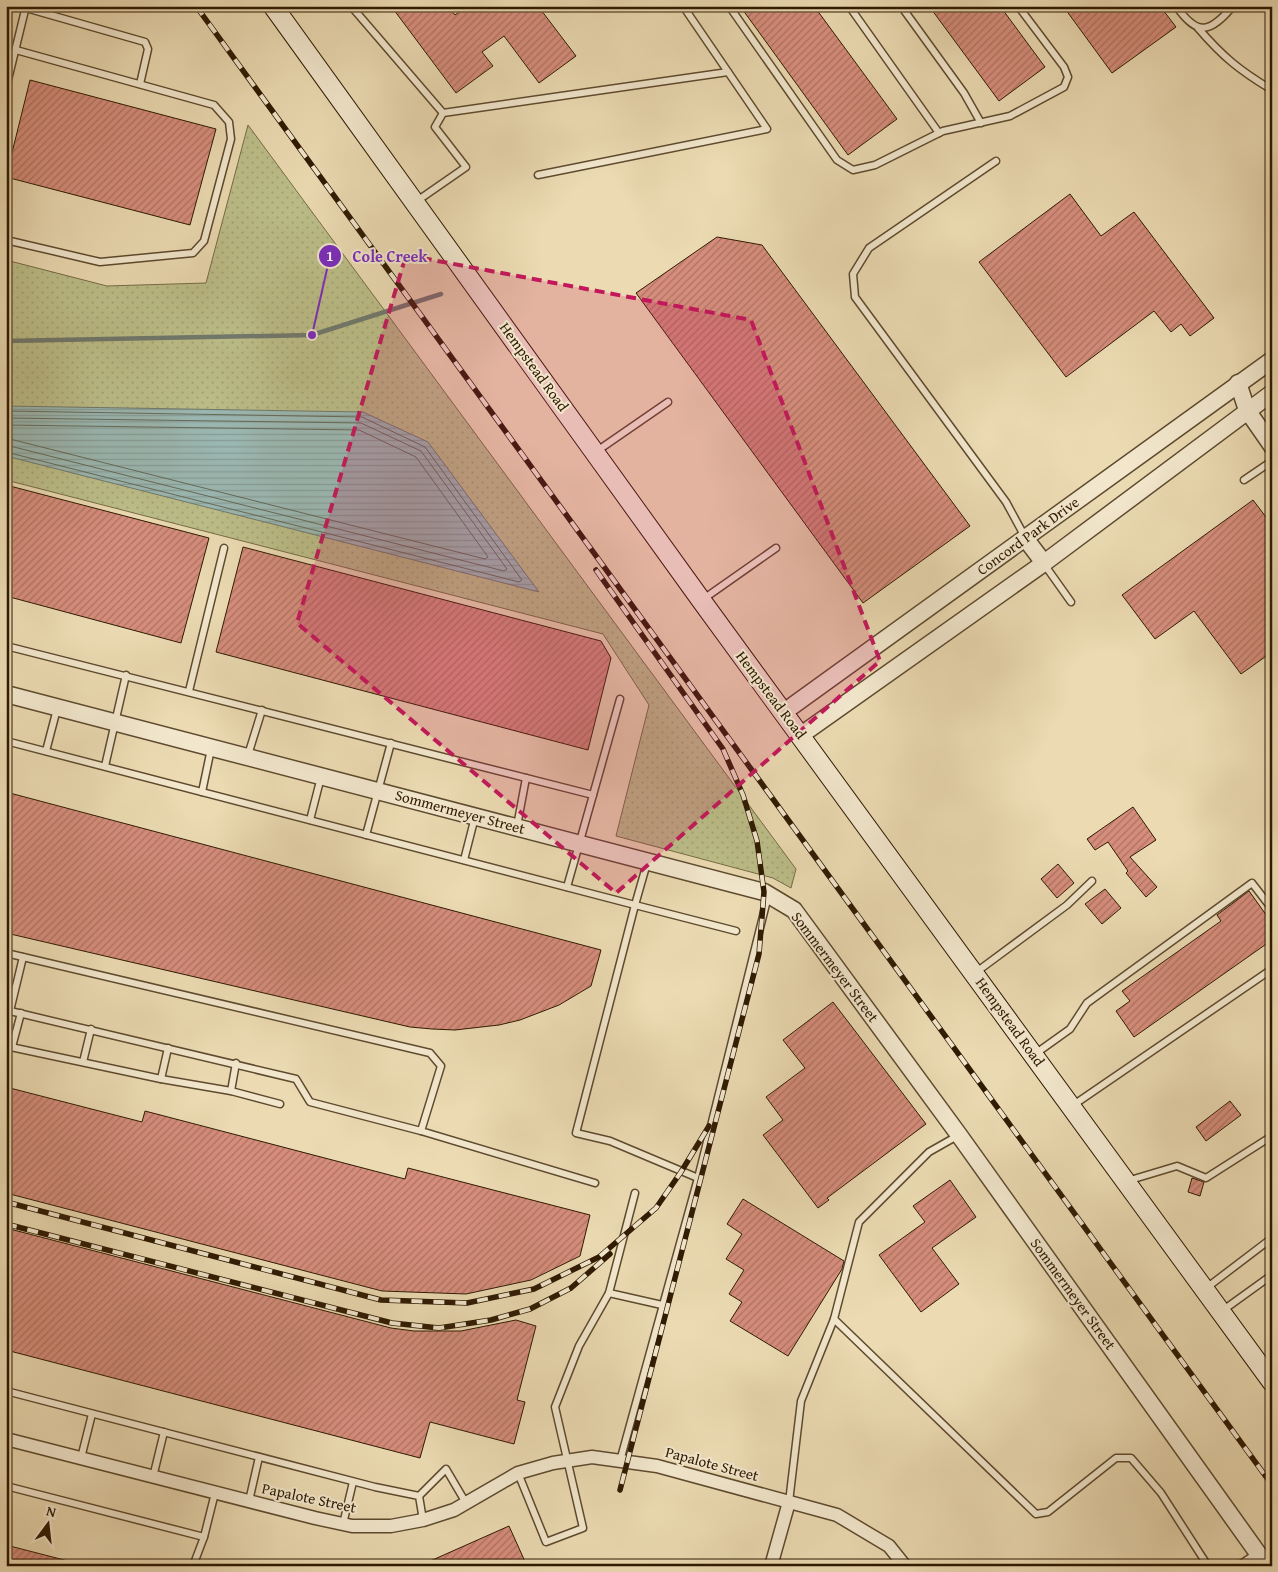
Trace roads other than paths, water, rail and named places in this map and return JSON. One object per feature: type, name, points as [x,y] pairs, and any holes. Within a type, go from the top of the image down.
[{"type":"main road","name":"Hempstead Road","points":[[273,6],[701,600],[1272,1382]]},
{"type":"street","name":"Concord Park Drive","points":[[784,712],[1272,360]]},
{"type":"street","points":[[1238,384],[1271,396]]},
{"type":"street","points":[[1238,384],[1247,410],[1272,446]]},
{"type":"street","name":"Concord Park Drive","points":[[801,735],[1044,563],[1247,410],[1271,396]]},
{"type":"street","points":[[1026,538],[1044,563]]},
{"type":"street","name":"Sommermeyer Street","points":[[6,694],[769,894],[794,910],[959,1135],[1262,1559]]},
{"type":"street","name":"Papalote Street","points":[[6,1439],[249,1502],[343,1524],[391,1526],[423,1520],[454,1510],[518,1473],[566,1461],[592,1457],[657,1466],[837,1515],[889,1546],[904,1566]]},
{"type":"street","points":[[770,1566],[789,1502]]},
{"type":"lane","points":[[351,6],[443,113]]},
{"type":"lane","points":[[538,175],[767,129],[683,6]]},
{"type":"lane","points":[[729,6],[837,160],[853,170],[875,165],[939,133],[1010,116],[1064,86],[1068,77],[1064,67],[1018,6]]},
{"type":"lane","points":[[849,6],[939,133]]},
{"type":"lane","points":[[901,6],[964,93],[981,123]]},
{"type":"lane","points":[[1176,6],[1188,23],[1198,28],[1219,53],[1272,90]]},
{"type":"lane","points":[[1198,28],[1210,27],[1219,22],[1234,6]]},
{"type":"lane","points":[[6,88],[26,7],[144,42],[148,49],[140,84]]},
{"type":"lane","points":[[6,240],[100,262],[194,253],[204,241],[231,139],[229,122],[214,105],[16,50]]},
{"type":"lane","points":[[443,113],[728,72]]},
{"type":"lane","points":[[414,203],[466,167],[436,127],[443,113]]},
{"type":"lane","points":[[996,161],[869,248],[853,274],[854,289],[855,296],[1006,502],[1026,538]]},
{"type":"lane","points":[[596,452],[668,402]]},
{"type":"lane","points":[[1244,480],[1272,461]]},
{"type":"lane","points":[[189,691],[224,548]]},
{"type":"lane","points":[[701,600],[776,548]]},
{"type":"lane","points":[[1044,563],[1071,602]]},
{"type":"lane","points":[[6,646],[593,795]]},
{"type":"lane","points":[[105,766],[126,675]]},
{"type":"lane","points":[[567,887],[620,699]]},
{"type":"lane","points":[[46,751],[58,708]]},
{"type":"lane","points":[[247,757],[262,710]]},
{"type":"lane","points":[[6,741],[736,931]]},
{"type":"lane","points":[[366,834],[391,743]]},
{"type":"lane","points":[[202,792],[211,748]]},
{"type":"lane","points":[[310,820],[321,776]]},
{"type":"lane","points":[[516,827],[526,778]]},
{"type":"lane","points":[[464,860],[476,816]]},
{"type":"lane","points":[[648,861],[576,1133],[610,1141],[698,1178]]},
{"type":"lane","points":[[974,974],[1067,906],[1092,881]]},
{"type":"lane","points":[[1034,1055],[1070,1029],[1087,1003],[1252,883],[1272,909]]},
{"type":"lane","points":[[620,1461],[698,1178],[769,894]]},
{"type":"lane","points":[[6,953],[430,1053],[441,1066],[421,1131]]},
{"type":"lane","points":[[23,957],[8,1010],[236,1063],[296,1079],[310,1102],[421,1131],[595,1182]]},
{"type":"lane","points":[[1071,1107],[1272,969]]},
{"type":"lane","points":[[20,1013],[9,1046],[161,1079],[231,1091],[280,1104]]},
{"type":"lane","points":[[83,1062],[91,1030]]},
{"type":"lane","points":[[161,1079],[168,1048]]},
{"type":"lane","points":[[231,1091],[236,1063]]},
{"type":"lane","points":[[789,1502],[801,1401],[834,1319],[859,1222],[929,1152],[959,1135]]},
{"type":"lane","points":[[1126,1182],[1177,1166],[1206,1178],[1272,1136]]},
{"type":"lane","points":[[518,1473],[546,1542],[583,1528],[555,1407],[579,1346],[609,1293],[635,1193]]},
{"type":"lane","points":[[1204,1289],[1272,1238]]},
{"type":"lane","points":[[1221,1312],[1272,1275]]},
{"type":"lane","points":[[609,1293],[662,1305]]},
{"type":"lane","points":[[834,1319],[1036,1514],[1048,1512],[1116,1458],[1131,1458],[1161,1493],[1208,1566]]},
{"type":"lane","points":[[6,1391],[353,1482],[419,1496]]},
{"type":"lane","points":[[81,1458],[92,1414]]},
{"type":"lane","points":[[153,1477],[164,1432]]},
{"type":"lane","points":[[249,1502],[259,1457]]},
{"type":"lane","points":[[419,1496],[446,1469],[466,1503]]},
{"type":"lane","points":[[343,1524],[353,1482]]},
{"type":"lane","points":[[6,1486],[204,1537]]},
{"type":"lane","points":[[193,1566],[204,1537],[215,1493]]},
{"type":"lane","points":[[419,1496],[423,1520]]},
{"type":"lane","points":[[1238,1566],[1262,1559]]},
{"type":"water","points":[[6,406],[363,412],[428,442],[539,592],[6,456]]},
{"type":"waterway","points":[[6,341],[312,335],[441,294]]},
{"type":"railway","points":[[196,6],[1272,1485]]},
{"type":"railway","points":[[596,570],[723,749],[743,795],[757,841],[764,892],[759,954],[620,1490]]},
{"type":"railway","points":[[6,1202],[381,1300],[467,1303],[534,1289],[599,1257],[656,1208],[709,1126]]},
{"type":"railway","points":[[6,1224],[392,1323],[439,1328],[491,1320],[530,1309],[571,1288],[610,1254]]},
{"type":"place","name":"Cole Creek","points":[[312,335]]}]
